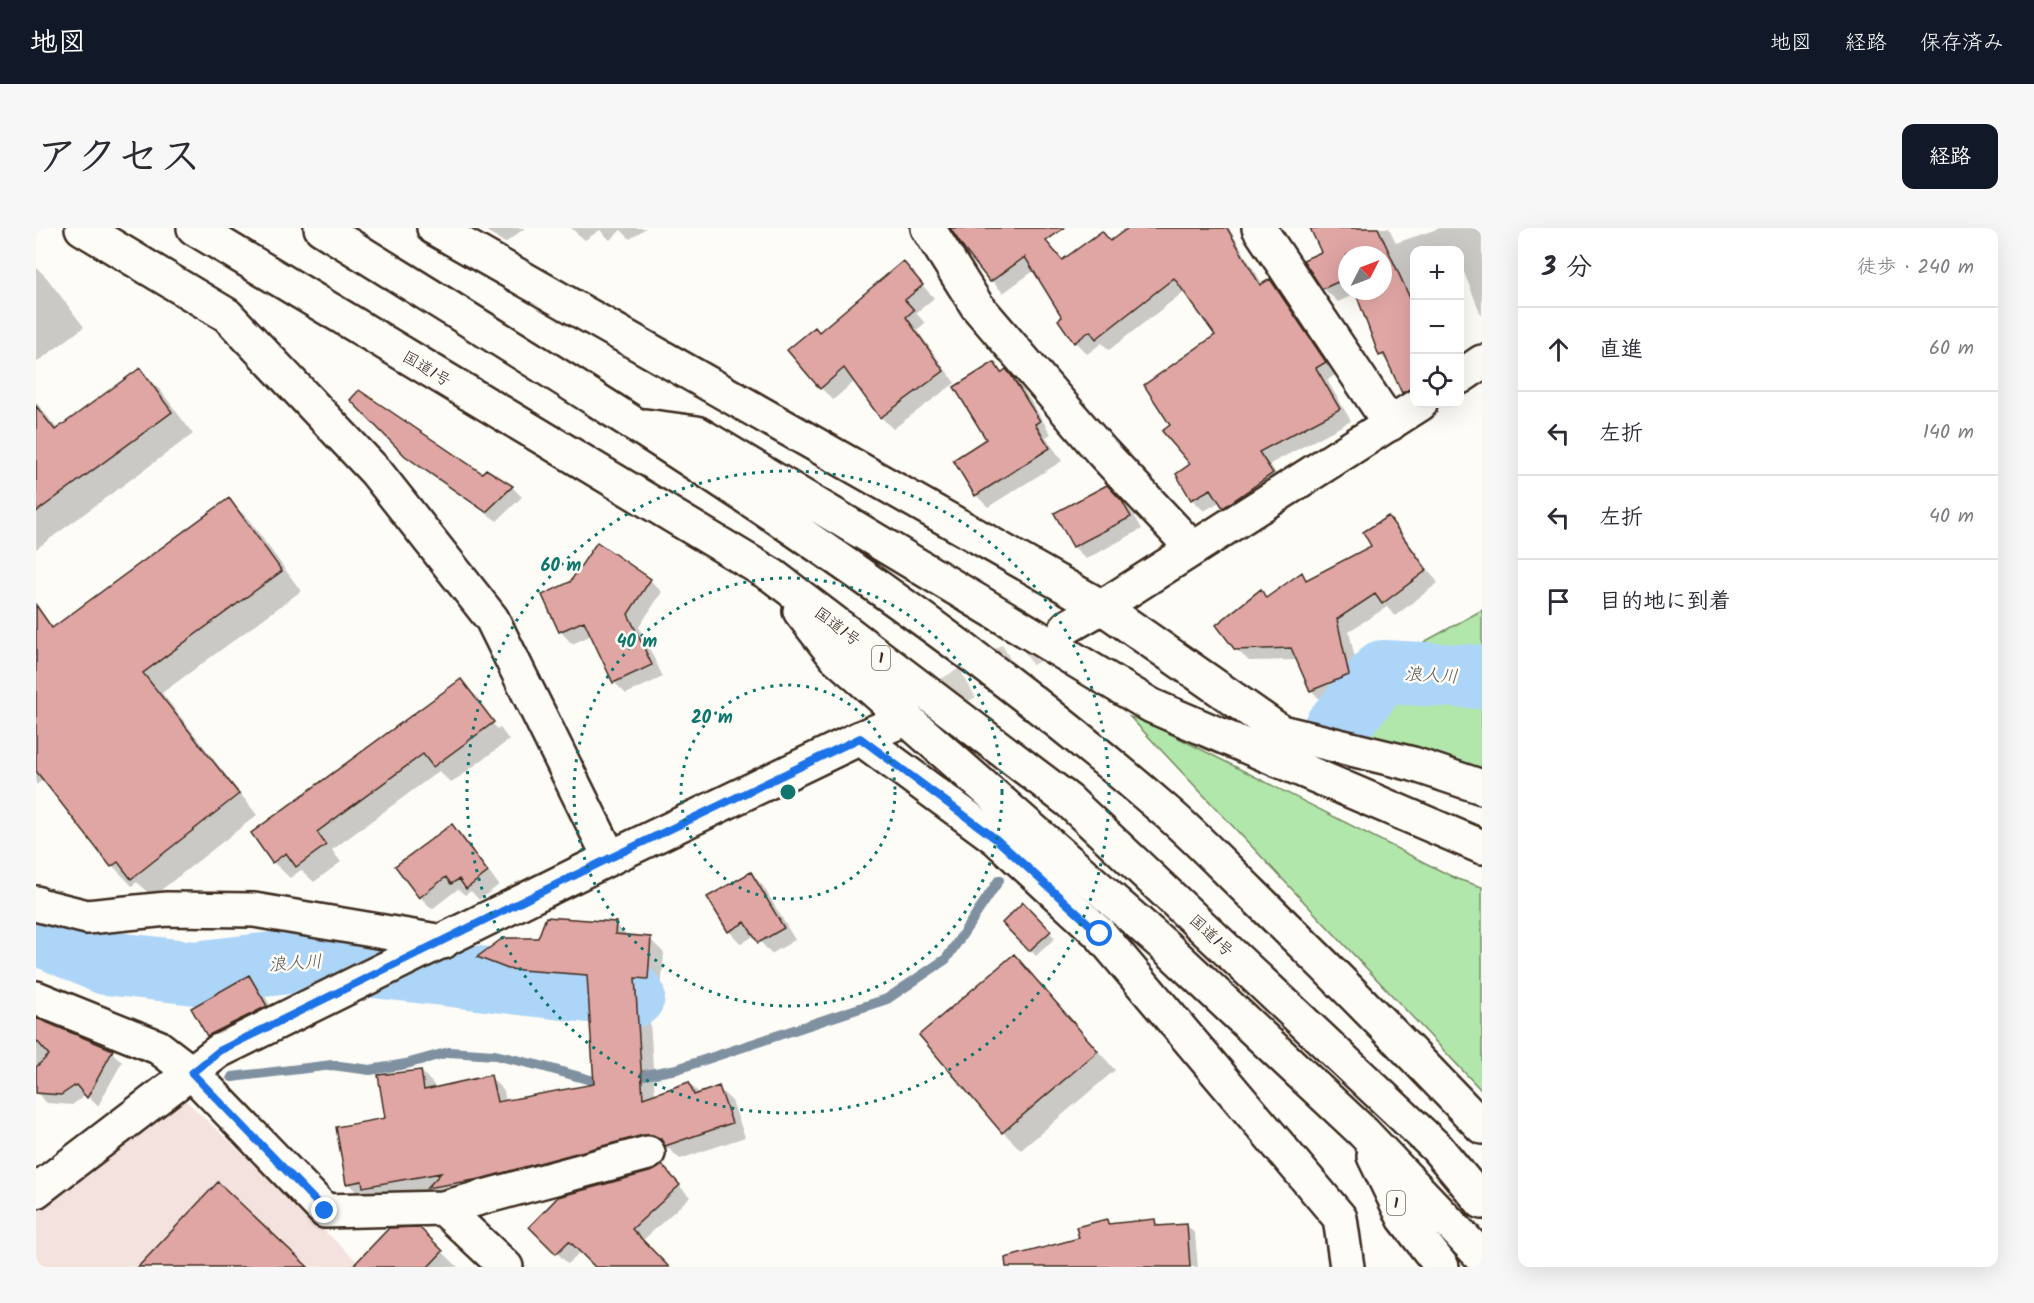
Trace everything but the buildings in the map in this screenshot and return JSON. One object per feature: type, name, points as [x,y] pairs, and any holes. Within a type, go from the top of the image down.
[{"type":"main road","points":[[82,228],[227,315],[376,472],[492,619],[610,858]]},
{"type":"main road","name":"国道1号","points":[[194,228],[773,576],[1069,801],[1437,1148],[1482,1202]]},
{"type":"main road","points":[[321,228],[638,425],[870,580],[1028,698],[1164,810],[1357,996],[1482,1127]]},
{"type":"main road","points":[[434,228],[1102,607],[1281,732],[1413,764],[1482,787]]},
{"type":"main road","points":[[928,228],[977,306],[1102,452],[1192,548]]},
{"type":"main road","points":[[1259,228],[1390,424]]},
{"type":"main road","points":[[1464,374],[1482,362]]},
{"type":"main road","points":[[1067,627],[1414,408]]},
{"type":"main road","points":[[638,425],[697,433],[1152,706],[1482,847]]},
{"type":"main road","name":"1","points":[[773,576],[835,656],[1166,947],[1363,1132],[1482,1257]]},
{"type":"main road","points":[[36,1191],[219,1051],[610,858],[860,738],[896,723]]},
{"type":"main road","points":[[860,738],[996,839],[1100,934],[1340,1218],[1347,1267]]},
{"type":"main road","points":[[36,903],[87,917],[167,909],[254,910],[432,947]]},
{"type":"main road","points":[[36,998],[158,1047],[192,1073],[325,1211],[443,1208],[648,1153]]},
{"type":"main road","name":"1","points":[[1363,1132],[1404,1218],[1442,1267]]},
{"type":"main road","points":[[443,1208],[506,1267]]},
{"type":"shaded area","points":[[183,1098],[363,1267],[36,1267],[36,1211],[122,1137]]},
{"type":"green space","points":[[1482,610],[1482,778],[1355,734],[1393,659]]},
{"type":"green space","points":[[1130,717],[1149,723],[1457,879],[1482,887],[1482,1091]]},
{"type":"waterway","name":"浪人川","points":[[1335,729],[1383,672],[1482,677]]},
{"type":"waterway","points":[[628,1078],[677,1069],[887,999],[946,959],[999,880]]},
{"type":"waterway","name":"浪人川","points":[[36,932],[106,963],[195,973],[314,959],[633,996]]},
{"type":"waterway","points":[[232,1077],[332,1065],[370,1070],[406,1064],[449,1052],[495,1055],[601,1083],[607,1082]]},
{"type":"tunnel","points":[[896,723],[1065,628]]},
{"type":"route","points":[[325,1211],[192,1073],[219,1051],[610,858],[860,738],[996,839],[1100,934]]}]
